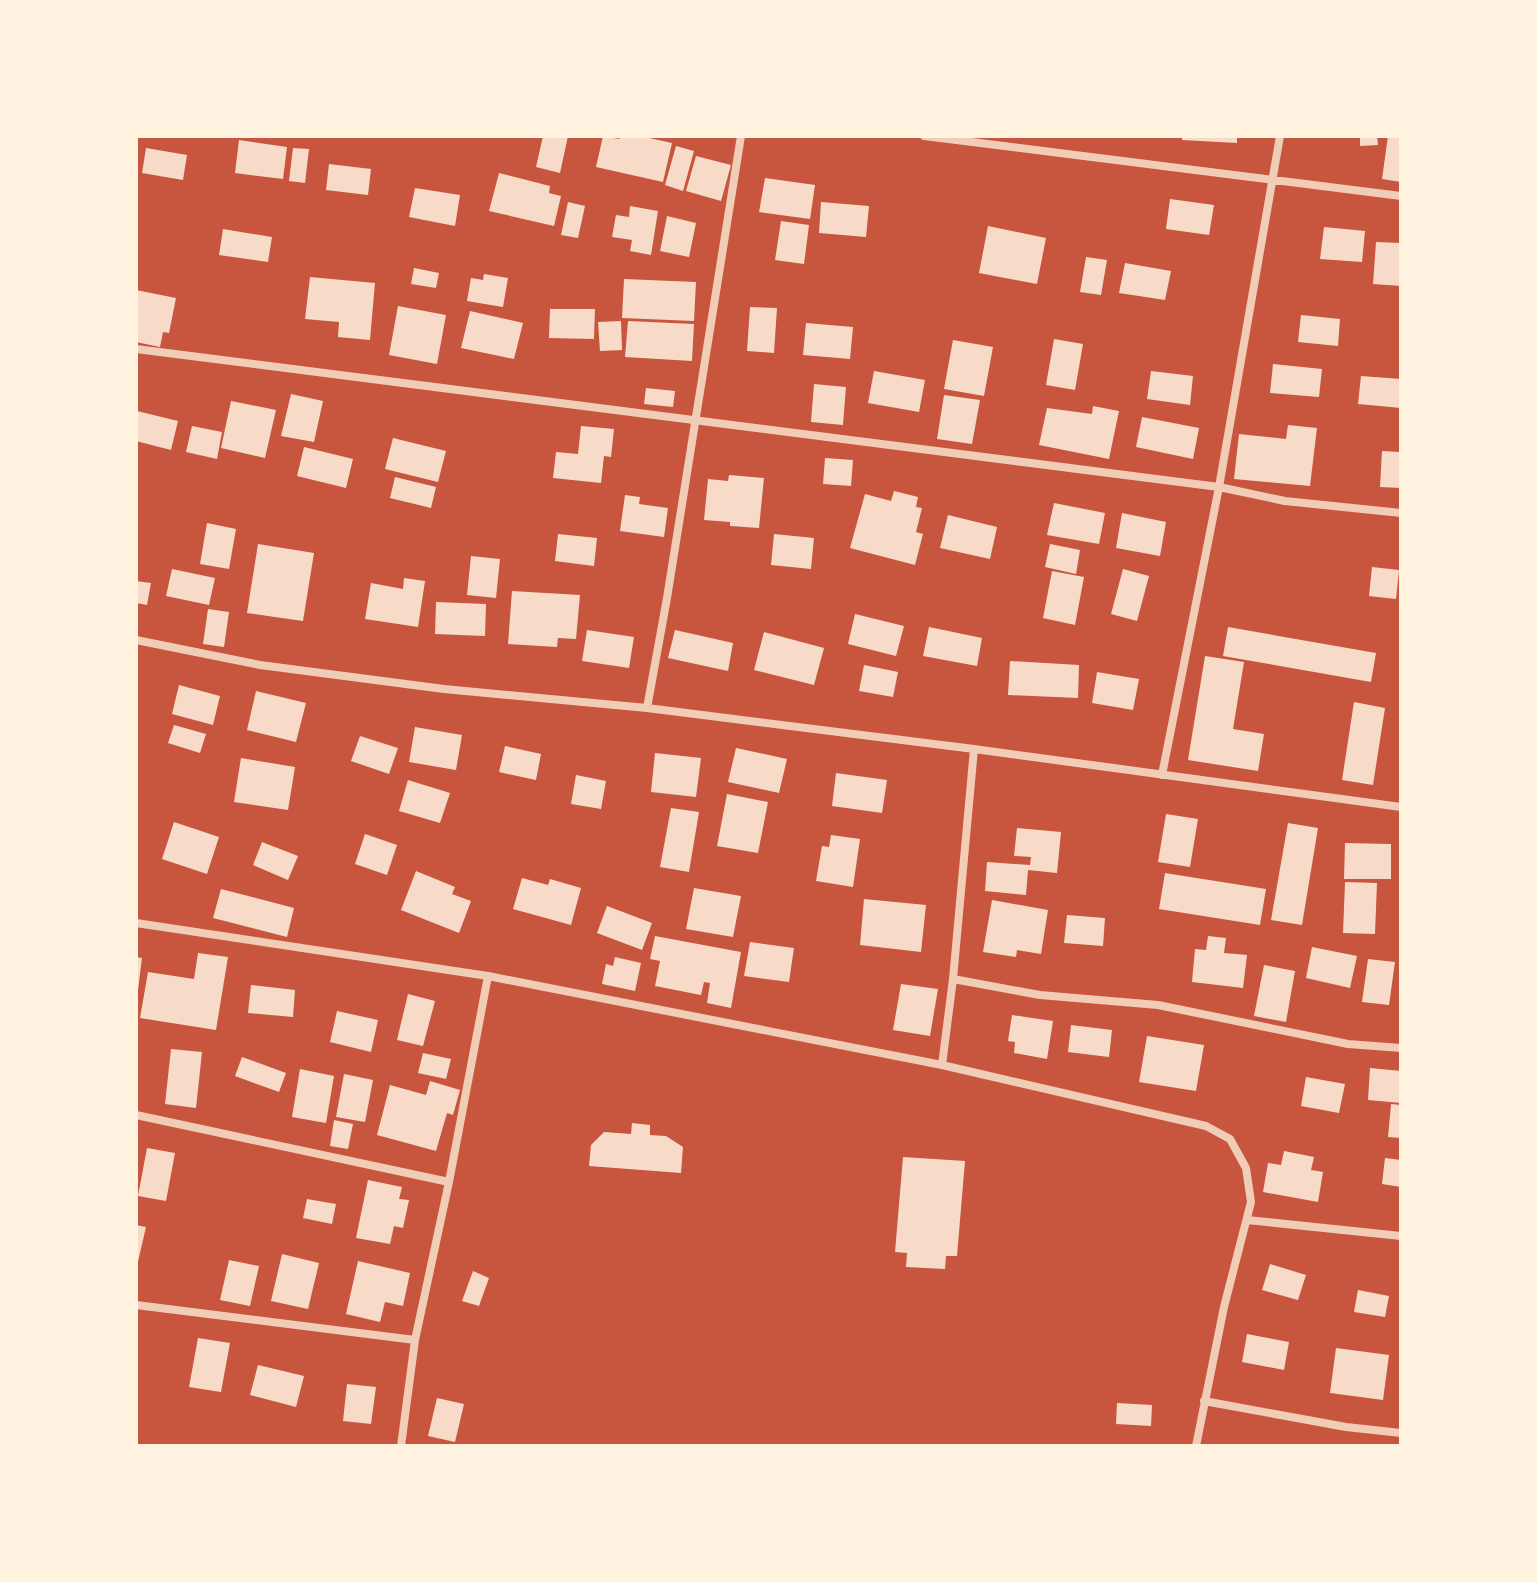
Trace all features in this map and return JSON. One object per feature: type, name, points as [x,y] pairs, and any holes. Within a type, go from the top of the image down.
[{"type":"street","points":[[647,708],[741,136]]},
{"type":"street","points":[[924,136],[1401,196]]},
{"type":"street","points":[[1162,775],[1219,487],[1280,136]]},
{"type":"street","points":[[136,349],[1219,487],[1285,501],[1401,513]]},
{"type":"street","points":[[136,640],[260,665],[444,689],[647,708],[1401,807]]},
{"type":"street","points":[[942,1065],[974,749]]},
{"type":"street","points":[[136,923],[488,976],[942,1065],[1206,1126],[1230,1139],[1246,1168],[1251,1202],[1224,1307],[1196,1446]]},
{"type":"street","points":[[401,1446],[415,1340],[488,976]]},
{"type":"street","points":[[953,979],[1040,995],[1158,1005],[1348,1044],[1401,1048]]},
{"type":"street","points":[[136,1115],[449,1182]]},
{"type":"street","points":[[1247,1220],[1401,1236]]},
{"type":"street","points":[[136,1305],[415,1340]]},
{"type":"street","points":[[1204,1401],[1346,1427],[1401,1433]]},
{"type":"building","points":[[543,136],[568,136],[560,173],[536,167]]},
{"type":"building","points":[[603,136],[619,139],[620,136],[640,136],[672,143],[663,182],[596,167]]},
{"type":"building","points":[[1182,136],[1237,136],[1237,143],[1182,140]]},
{"type":"building","points":[[1360,136],[1377,136],[1378,145],[1360,146]]},
{"type":"building","points":[[1388,136],[1401,136],[1401,182],[1382,179]]},
{"type":"building","points":[[239,140],[287,147],[283,179],[235,173]]},
{"type":"building","points":[[676,146],[694,151],[683,191],[665,185]]},
{"type":"building","points":[[146,148],[187,155],[183,180],[142,173]]},
{"type":"building","points":[[293,148],[309,149],[305,183],[289,181]]},
{"type":"building","points":[[696,156],[731,165],[721,201],[686,191]]},
{"type":"building","points":[[329,164],[371,169],[368,195],[326,190]]},
{"type":"building","points":[[499,173],[550,186],[549,193],[561,196],[554,226],[489,211]]},
{"type":"building","points":[[765,178],[815,185],[810,219],[759,212]]},
{"type":"building","points":[[415,188],[460,195],[455,226],[409,217]]},
{"type":"building","points":[[1170,199],[1214,205],[1209,235],[1166,229]]},
{"type":"building","points":[[568,202],[585,206],[578,238],[561,235]]},
{"type":"building","points":[[821,202],[869,206],[866,237],[819,233]]},
{"type":"building","points":[[630,206],[658,211],[651,255],[630,251],[632,240],[612,237],[616,215],[629,217]]},
{"type":"building","points":[[667,216],[696,223],[689,257],[660,251]]},
{"type":"building","points":[[781,221],[809,225],[804,264],[775,260]]},
{"type":"building","points":[[988,226],[1046,238],[1037,284],[979,273]]},
{"type":"building","points":[[1324,227],[1365,231],[1362,262],[1320,259]]},
{"type":"building","points":[[223,229],[272,237],[268,262],[219,255]]},
{"type":"building","points":[[1376,242],[1401,243],[1401,286],[1373,284]]},
{"type":"building","points":[[1086,257],[1107,260],[1101,295],[1080,292]]},
{"type":"building","points":[[1125,263],[1171,271],[1165,300],[1119,293]]},
{"type":"building","points":[[414,268],[439,273],[436,288],[411,284]]},
{"type":"building","points":[[484,274],[508,278],[503,307],[467,301],[471,278],[483,280]]},
{"type":"building","points":[[310,277],[375,283],[370,340],[338,337],[339,322],[305,319]]},
{"type":"building","points":[[624,279],[696,282],[694,321],[622,318]]},
{"type":"building","points":[[136,290],[176,298],[169,333],[163,332],[160,347],[136,342]]},
{"type":"building","points":[[398,306],[446,315],[437,364],[389,355]]},
{"type":"building","points":[[750,307],[777,308],[774,353],[747,351]]},
{"type":"building","points":[[550,309],[595,309],[594,339],[549,338]]},
{"type":"building","points":[[470,311],[523,323],[514,359],[461,348]]},
{"type":"building","points":[[1301,315],[1340,319],[1338,346],[1298,342]]},
{"type":"building","points":[[621,321],[622,350],[600,351],[598,322]]},
{"type":"building","points":[[628,321],[694,324],[692,361],[625,357]]},
{"type":"building","points":[[806,323],[853,327],[850,359],[803,355]]},
{"type":"building","points":[[1054,339],[1083,344],[1075,390],[1046,385]]},
{"type":"building","points":[[953,340],[993,347],[984,396],[944,389]]},
{"type":"building","points":[[1273,364],[1322,369],[1319,397],[1270,393]]},
{"type":"building","points":[[874,371],[925,380],[919,412],[868,403]]},
{"type":"building","points":[[1151,371],[1193,376],[1190,405],[1147,399]]},
{"type":"building","points":[[1361,376],[1401,379],[1401,408],[1358,404]]},
{"type":"building","points":[[814,384],[846,387],[843,425],[811,422]]},
{"type":"building","points":[[646,388],[675,391],[673,407],[644,404]]},
{"type":"building","points":[[291,394],[323,401],[314,442],[281,436]]},
{"type":"building","points":[[944,395],[980,400],[972,444],[937,439]]},
{"type":"building","points":[[231,401],[276,410],[265,458],[221,448]]},
{"type":"building","points":[[1093,406],[1119,411],[1109,459],[1039,445],[1047,408],[1092,414]]},
{"type":"building","points":[[137,411],[178,421],[171,450],[136,441]]},
{"type":"building","points":[[1142,417],[1199,428],[1193,459],[1136,447]]},
{"type":"building","points":[[1288,425],[1317,428],[1310,486],[1234,479],[1239,434],[1286,439]]},
{"type":"building","points":[[192,426],[222,432],[217,459],[186,452]]},
{"type":"building","points":[[581,426],[614,429],[611,457],[604,456],[601,483],[553,478],[556,452],[578,454]]},
{"type":"building","points":[[393,438],[446,451],[438,482],[385,469]]},
{"type":"building","points":[[304,447],[353,459],[346,488],[297,476]]},
{"type":"building","points":[[1382,451],[1401,452],[1401,488],[1380,487]]},
{"type":"building","points":[[825,458],[853,460],[851,486],[823,484]]},
{"type":"building","points":[[729,475],[764,478],[759,528],[704,520],[708,479],[728,481]]},
{"type":"building","points":[[395,477],[436,487],[431,508],[390,498]]},
{"type":"building","points":[[894,491],[918,497],[916,507],[922,508],[916,532],[923,534],[915,565],[850,548],[865,494],[891,501]]},
{"type":"building","points":[[625,495],[640,497],[639,504],[668,508],[664,537],[620,531]]},
{"type":"building","points":[[1054,503],[1105,513],[1099,544],[1047,535]]},
{"type":"building","points":[[1122,513],[1166,522],[1160,556],[1116,548]]},
{"type":"building","points":[[948,515],[997,527],[990,559],[940,548]]},
{"type":"building","points":[[207,523],[236,529],[229,569],[200,564]]},
{"type":"building","points":[[558,534],[597,538],[594,566],[555,561]]},
{"type":"building","points":[[774,534],[814,538],[811,569],[771,565]]},
{"type":"building","points":[[258,544],[314,553],[303,621],[247,613]]},
{"type":"building","points":[[1050,544],[1080,550],[1076,574],[1045,567]]},
{"type":"building","points":[[471,556],[500,559],[496,598],[467,595]]},
{"type":"building","points":[[1372,567],[1399,570],[1396,599],[1369,596]]},
{"type":"building","points":[[172,569],[215,578],[209,605],[166,596]]},
{"type":"building","points":[[1123,569],[1149,576],[1137,621],[1111,614]]},
{"type":"building","points":[[1052,571],[1084,577],[1075,625],[1043,618]]},
{"type":"building","points":[[404,578],[425,581],[418,627],[365,619],[371,583],[403,589]]},
{"type":"building","points":[[136,581],[151,583],[147,605],[136,603]]},
{"type":"building","points":[[512,591],[580,595],[576,639],[558,638],[557,647],[508,644]]},
{"type":"building","points":[[436,602],[486,604],[485,636],[435,634]]},
{"type":"building","points":[[208,609],[229,612],[224,647],[203,644]]},
{"type":"building","points":[[855,614],[904,626],[896,656],[848,644]]},
{"type":"building","points":[[929,627],[982,638],[977,666],[923,656]]},
{"type":"building","points":[[1228,627],[1376,653],[1371,682],[1223,656]]},
{"type":"building","points":[[587,630],[634,637],[629,668],[582,661]]},
{"type":"building","points":[[675,630],[733,643],[728,671],[668,658]]},
{"type":"building","points":[[764,632],[824,648],[814,685],[754,670]]},
{"type":"building","points":[[1205,656],[1244,662],[1233,729],[1264,734],[1258,771],[1188,760]]},
{"type":"building","points":[[1010,661],[1079,665],[1078,698],[1008,695]]},
{"type":"building","points":[[864,665],[898,672],[893,697],[859,691]]},
{"type":"building","points":[[1097,672],[1139,679],[1133,710],[1092,703]]},
{"type":"building","points":[[179,685],[220,696],[213,725],[172,714]]},
{"type":"building","points":[[256,691],[306,703],[296,742],[247,730]]},
{"type":"building","points":[[1354,702],[1385,708],[1373,785],[1342,780]]},
{"type":"building","points":[[174,725],[206,734],[200,753],[168,743]]},
{"type":"building","points":[[415,727],[462,735],[456,770],[409,762]]},
{"type":"building","points":[[360,736],[398,748],[389,774],[351,761]]},
{"type":"building","points":[[505,746],[541,754],[536,780],[499,772]]},
{"type":"building","points":[[736,748],[787,759],[779,793],[728,782]]},
{"type":"building","points":[[655,753],[701,758],[696,797],[651,792]]},
{"type":"building","points":[[241,758],[295,767],[288,810],[234,802]]},
{"type":"building","points":[[836,773],[887,780],[882,813],[832,806]]},
{"type":"building","points":[[576,775],[606,781],[601,809],[571,804]]},
{"type":"building","points":[[408,780],[450,793],[440,823],[399,811]]},
{"type":"building","points":[[727,794],[768,802],[758,853],[717,846]]},
{"type":"building","points":[[671,808],[699,812],[689,872],[660,867]]},
{"type":"building","points":[[1166,814],[1198,819],[1190,867],[1158,862]]},
{"type":"building","points":[[174,822],[219,837],[207,874],[162,859]]},
{"type":"building","points":[[1288,823],[1318,828],[1302,925],[1271,920]]},
{"type":"building","points":[[1017,828],[1061,832],[1057,873],[1028,870],[1026,895],[985,891],[987,862],[1030,865],[1031,857],[1014,856]]},
{"type":"building","points":[[365,834],[397,845],[387,875],[355,864]]},
{"type":"building","points":[[831,835],[860,839],[853,887],[816,881],[822,846],[829,847]]},
{"type":"building","points":[[262,842],[298,856],[288,880],[253,865]]},
{"type":"building","points":[[1345,843],[1391,844],[1391,879],[1344,879]]},
{"type":"building","points":[[416,871],[455,887],[452,894],[471,901],[459,933],[401,910]]},
{"type":"building","points":[[1165,873],[1266,889],[1260,925],[1159,909]]},
{"type":"building","points":[[522,878],[548,885],[550,879],[581,888],[571,925],[513,909]]},
{"type":"building","points":[[1345,882],[1377,883],[1375,934],[1343,933]]},
{"type":"building","points":[[694,888],[741,896],[733,937],[686,929]]},
{"type":"building","points":[[221,889],[294,908],[287,937],[213,918]]},
{"type":"building","points":[[864,899],[926,905],[921,952],[860,945]]},
{"type":"building","points":[[992,900],[1048,910],[1041,954],[1017,950],[1016,957],[983,952]]},
{"type":"building","points":[[607,906],[652,923],[642,950],[597,933]]},
{"type":"building","points":[[1067,915],[1105,918],[1103,946],[1064,943]]},
{"type":"building","points":[[655,936],[741,952],[731,1008],[707,1003],[710,983],[704,982],[701,995],[655,986],[660,961],[650,959]]},
{"type":"building","points":[[1208,936],[1226,938],[1224,953],[1247,955],[1243,988],[1192,982],[1195,949],[1206,950]]},
{"type":"building","points":[[750,942],[794,948],[789,982],[744,976]]},
{"type":"building","points":[[1312,947],[1357,956],[1350,988],[1306,978]]},
{"type":"building","points":[[198,953],[228,957],[216,1030],[140,1018],[148,972],[194,979]]},
{"type":"building","points":[[136,957],[142,958],[138,990],[136,990]]},
{"type":"building","points":[[615,957],[641,963],[635,991],[602,984],[606,964],[613,966]]},
{"type":"building","points":[[1368,959],[1395,962],[1389,1005],[1362,1002]]},
{"type":"building","points":[[1264,965],[1295,971],[1286,1022],[1254,1016]]},
{"type":"building","points":[[901,984],[938,989],[930,1036],[893,1030]]},
{"type":"building","points":[[251,985],[295,990],[293,1017],[248,1013]]},
{"type":"building","points":[[408,994],[435,1001],[423,1046],[397,1040]]},
{"type":"building","points":[[337,1011],[378,1020],[371,1052],[330,1042]]},
{"type":"building","points":[[1012,1015],[1053,1021],[1047,1059],[1014,1053],[1015,1042],[1008,1041]]},
{"type":"building","points":[[1071,1025],[1112,1030],[1109,1057],[1068,1052]]},
{"type":"building","points":[[1147,1036],[1204,1045],[1196,1091],[1139,1082]]},
{"type":"building","points":[[171,1049],[202,1052],[196,1108],[165,1104]]},
{"type":"building","points":[[423,1053],[451,1059],[446,1079],[418,1073]]},
{"type":"building","points":[[242,1057],[286,1073],[279,1092],[235,1076]]},
{"type":"building","points":[[1370,1068],[1401,1071],[1401,1103],[1368,1100]]},
{"type":"building","points":[[300,1069],[334,1076],[326,1123],[292,1117]]},
{"type":"building","points":[[344,1074],[373,1080],[365,1122],[336,1117]]},
{"type":"building","points":[[1306,1077],[1345,1084],[1339,1113],[1301,1106]]},
{"type":"building","points":[[430,1081],[460,1090],[453,1115],[447,1113],[436,1151],[377,1135],[390,1085],[426,1095]]},
{"type":"building","points":[[1391,1104],[1401,1105],[1401,1138],[1388,1137]]},
{"type":"building","points":[[334,1120],[353,1124],[348,1149],[330,1146]]},
{"type":"building","points":[[632,1123],[650,1125],[650,1135],[666,1136],[683,1147],[681,1173],[589,1166],[591,1145],[604,1132],[631,1134]]},
{"type":"building","points":[[147,1148],[175,1153],[166,1201],[138,1196]]},
{"type":"building","points":[[1284,1151],[1314,1157],[1311,1170],[1323,1172],[1318,1202],[1263,1192],[1268,1163],[1281,1165]]},
{"type":"building","points":[[903,1157],[965,1161],[957,1256],[946,1256],[945,1269],[906,1267],[907,1253],[895,1252]]},
{"type":"building","points":[[1385,1158],[1401,1160],[1401,1187],[1382,1184]]},
{"type":"building","points":[[368,1180],[402,1187],[399,1199],[409,1200],[403,1228],[394,1226],[390,1244],[356,1238]]},
{"type":"building","points":[[307,1199],[336,1204],[332,1224],[303,1218]]},
{"type":"building","points":[[136,1225],[146,1227],[137,1266],[136,1266]]},
{"type":"building","points":[[282,1254],[319,1263],[308,1309],[271,1301]]},
{"type":"building","points":[[229,1260],[259,1266],[250,1306],[220,1300]]},
{"type":"building","points":[[358,1261],[410,1273],[403,1306],[385,1302],[380,1322],[346,1314]]},
{"type":"building","points":[[1270,1264],[1306,1275],[1298,1300],[1262,1290]]},
{"type":"building","points":[[473,1271],[489,1278],[479,1306],[462,1301]]},
{"type":"building","points":[[1358,1290],[1389,1296],[1385,1317],[1354,1312]]},
{"type":"building","points":[[1247,1334],[1289,1342],[1284,1370],[1242,1362]]},
{"type":"building","points":[[198,1338],[230,1343],[221,1392],[189,1387]]},
{"type":"building","points":[[1336,1348],[1389,1355],[1383,1400],[1330,1393]]},
{"type":"building","points":[[258,1365],[304,1376],[296,1407],[250,1395]]},
{"type":"building","points":[[347,1384],[376,1387],[371,1424],[343,1421]]},
{"type":"building","points":[[437,1398],[464,1404],[455,1442],[428,1436]]},
{"type":"building","points":[[1117,1403],[1152,1405],[1151,1426],[1116,1424]]}]
